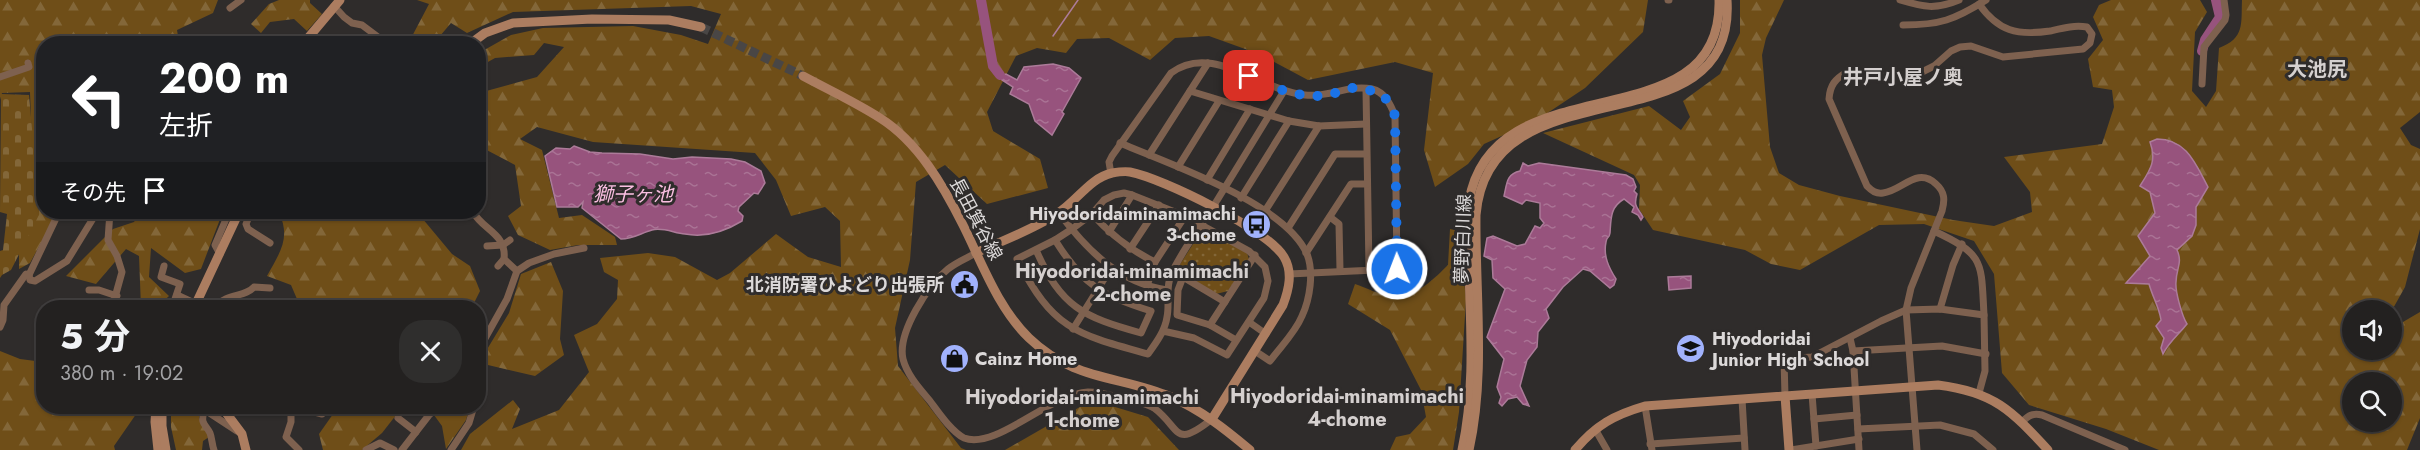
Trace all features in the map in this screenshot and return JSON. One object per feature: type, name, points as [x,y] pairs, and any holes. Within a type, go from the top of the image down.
[{"type":"street","points":[[230,8],[241,0]]},
{"type":"street","name":"夢野白川線","points":[[1462,450],[1467,425],[1471,364],[1469,201],[1473,181],[1480,167],[1497,145],[1529,125],[1575,109],[1659,87],[1684,75],[1700,60],[1712,43],[1718,23],[1719,0]]},
{"type":"street","name":"夢野白川線","points":[[1469,450],[1477,374],[1476,215],[1479,190],[1487,170],[1505,149],[1522,136],[1546,125],[1662,93],[1690,80],[1706,66],[1720,44],[1726,26],[1727,0]]},
{"type":"street","points":[[1900,0],[1928,8],[1944,6],[1959,0]]},
{"type":"street","points":[[2202,84],[2203,50],[2225,20],[2224,0]]},
{"type":"street","points":[[1903,25],[1932,25],[1947,21],[1982,2],[1990,19],[2001,27],[2013,31],[2047,31],[2076,25],[2087,27],[2092,34],[2090,43],[2084,49],[2003,57],[1971,46],[1960,47],[1951,51],[1934,66],[1914,76],[1847,72],[1838,77],[1830,88],[1829,99],[1835,114],[1866,186],[1872,192],[1880,194],[1888,192],[1911,179],[1923,177],[1933,181],[1941,189],[1945,199],[1911,288],[1906,310],[1917,450]]},
{"type":"street","points":[[310,36],[337,3],[344,17],[352,23],[362,25],[377,36]]},
{"type":"street","points":[[481,36],[513,23],[592,19],[669,20],[701,27]]},
{"type":"street","points":[[1111,174],[1109,162],[1120,143],[1171,73],[1182,64],[1195,61],[1216,63],[1284,91],[1321,96],[1350,88],[1372,89],[1382,94],[1391,104],[1395,116],[1397,269],[1289,274]]},
{"type":"street","points":[[0,77],[28,67],[28,63]]},
{"type":"street","points":[[1149,155],[1208,63]]},
{"type":"street","name":"長田箕谷線","points":[[803,76],[881,118],[923,158],[962,223],[1009,315],[1045,352],[1058,361],[1088,374],[1170,397],[1212,419],[1250,450]]},
{"type":"street","points":[[1366,90],[1369,269]]},
{"type":"street","points":[[1190,91],[1289,121],[1318,126],[1366,124]]},
{"type":"street","points":[[1163,331],[1194,338],[1227,355],[1264,298],[1268,281],[1265,267],[1255,255],[1202,225],[1185,216],[1124,193],[1104,200],[1092,214],[1072,230],[1017,259],[1032,289],[1051,312],[1072,329],[1094,339],[1148,354],[1163,331],[1167,319],[1167,290],[1172,273],[1202,225],[1270,115],[1284,91]]},
{"type":"street","points":[[1178,167],[1219,101]]},
{"type":"street","points":[[1207,180],[1251,109]]},
{"type":"street","points":[[1241,198],[1289,121]]},
{"type":"street","points":[[1265,211],[1318,126]]},
{"type":"street","points":[[1120,143],[1207,180],[1265,211],[1288,228],[1306,253],[1311,273],[1308,298],[1297,327],[1270,360],[1255,351]]},
{"type":"street","points":[[1288,228],[1335,154],[1366,154]]},
{"type":"street","points":[[1127,171],[1144,176],[1213,207],[1269,240],[1285,259],[1289,274],[1289,290],[1283,305],[1212,419],[1197,436],[1188,441],[1180,440],[1173,434],[1162,415],[1145,403],[1089,392],[1060,400],[992,440],[971,441],[962,438],[940,414],[909,373],[903,359],[902,346],[907,326],[948,269],[1059,213],[1100,178],[1127,171]]},
{"type":"street","points":[[1306,253],[1351,184],[1367,184]]},
{"type":"street","points":[[1109,232],[1132,195]]},
{"type":"street","points":[[1130,249],[1159,205]]},
{"type":"street","points":[[1059,213],[1072,230],[1111,268],[1147,286],[1167,290]]},
{"type":"street","points":[[1092,214],[1130,249],[1155,262]]},
{"type":"street","points":[[1147,286],[1155,262],[1185,216]]},
{"type":"street","points":[[1330,217],[1340,224],[1340,270]]},
{"type":"street","points":[[56,219],[29,275],[30,280],[35,281],[67,261],[93,219]]},
{"type":"street","points":[[110,219],[108,240],[117,256],[122,272],[115,300]]},
{"type":"street","points":[[220,254],[215,244],[226,219]]},
{"type":"street","points":[[201,300],[236,219]]},
{"type":"street","points":[[248,219],[246,224],[248,229],[270,243]]},
{"type":"street","points":[[480,219],[503,245],[504,259],[517,271]]},
{"type":"street","points":[[1934,231],[1962,244],[1979,264],[1982,279],[1986,354],[1985,371],[1979,393]]},
{"type":"street","points":[[487,246],[503,245],[510,240]]},
{"type":"street","points":[[1036,250],[1047,277],[1064,297],[1083,312],[1103,322],[1141,333],[1151,311],[1116,300],[1097,290],[1068,262],[1055,240]]},
{"type":"street","points":[[1941,309],[1953,265],[1962,244]]},
{"type":"street","points":[[486,338],[507,298],[517,271],[528,263],[554,254],[584,248]]},
{"type":"street","points":[[1210,325],[1255,255]]},
{"type":"street","points":[[498,266],[504,259]]},
{"type":"street","points":[[164,266],[161,277],[180,284],[175,300]]},
{"type":"street","points":[[1072,329],[1111,268]]},
{"type":"street","points":[[0,327],[4,305],[26,274],[29,275]]},
{"type":"street","points":[[1225,302],[1183,277],[1178,290],[1177,315],[1210,325],[1236,340]]},
{"type":"street","points":[[221,300],[250,291],[254,286],[270,288]]},
{"type":"street","points":[[89,290],[117,296]]},
{"type":"street","points":[[177,295],[187,300]]},
{"type":"street","points":[[1858,439],[1790,450],[1784,359],[1812,357],[1906,310],[1941,309],[1984,315]]},
{"type":"street","points":[[1249,322],[1266,333]]},
{"type":"street","points":[[1850,338],[1853,351],[1859,450]]},
{"type":"street","points":[[1853,351],[1942,346],[1986,354]]},
{"type":"street","points":[[1575,450],[1595,429],[1618,414],[1645,406],[1913,386],[1947,386],[1979,393],[2002,405],[2022,422],[2048,450]]},
{"type":"street","points":[[1812,394],[1816,446]]},
{"type":"street","points":[[1742,399],[1745,450]]},
{"type":"street","points":[[1645,406],[1651,447],[1744,438]]},
{"type":"street","points":[[2022,422],[2035,413],[2125,450]]},
{"type":"street","points":[[156,414],[155,434],[158,450]]},
{"type":"street","points":[[162,414],[166,450]]},
{"type":"street","points":[[204,414],[204,427],[209,430],[214,450]]},
{"type":"street","points":[[211,414],[242,434]]},
{"type":"street","points":[[227,414],[242,434],[246,450]]},
{"type":"street","points":[[291,414],[286,437],[299,450]]},
{"type":"street","points":[[402,450],[430,414]]},
{"type":"street","points":[[451,450],[470,423],[472,414]]},
{"type":"street","points":[[1814,419],[1857,415]]},
{"type":"street","points":[[398,418],[416,432]]},
{"type":"street","name":"長田箕谷線","points":[[1212,419],[1242,450]]},
{"type":"street","points":[[1858,429],[1940,425],[1959,428],[1974,434],[1993,450]]},
{"type":"street","points":[[1595,429],[1607,450]]},
{"type":"street","points":[[2099,450],[2106,442]]},
{"type":"street","points":[[366,450],[380,443],[394,450]]},
{"type":"green space","points":[[0,0],[218,0],[213,13],[177,30],[178,36],[36,36],[36,219],[54,219],[30,263],[19,269],[19,252],[33,172],[30,92],[2,93],[0,100]]},
{"type":"green space","points":[[279,0],[310,0],[310,3],[322,14],[307,31],[294,19],[270,22],[261,33],[251,24],[269,4]]},
{"type":"green space","points":[[417,0],[1648,0],[1643,32],[1585,88],[1537,120],[1484,144],[1468,164],[1435,187],[1424,150],[1433,73],[1395,62],[1308,80],[1259,54],[1209,36],[1175,38],[1150,60],[1109,38],[1077,39],[1066,53],[1037,48],[1016,56],[987,112],[993,131],[1040,159],[1048,188],[987,204],[945,165],[916,182],[910,260],[895,328],[898,366],[961,448],[966,450],[461,450],[470,434],[513,400],[520,409],[512,429],[559,410],[589,372],[574,335],[597,324],[617,299],[618,280],[604,272],[600,258],[648,253],[675,257],[717,280],[730,273],[776,234],[808,257],[841,267],[840,221],[825,207],[791,216],[776,180],[755,153],[593,142],[537,127],[520,139],[542,150],[559,218],[582,215],[615,237],[617,245],[578,245],[550,250],[518,235],[508,216],[521,206],[515,165],[486,150],[486,91],[537,77],[564,47],[544,43],[534,55],[495,58],[486,63],[486,49],[511,35],[543,28],[633,26],[681,35],[708,44],[721,14],[691,6],[513,12],[467,33],[451,23],[440,36],[412,36],[429,4]]},
{"type":"green space","points":[[1740,0],[1784,0],[1766,38],[1762,55],[1770,147],[1779,173],[1799,185],[1840,196],[1953,220],[1994,226],[2032,212],[2030,192],[2004,157],[2102,144],[2114,107],[2112,90],[2093,87],[2088,59],[2103,40],[2093,17],[2099,5],[2111,0],[2200,0],[2207,12],[2195,32],[2192,91],[2206,107],[2216,91],[2219,48],[2233,40],[2240,29],[2242,0],[2420,0],[2420,112],[2400,128],[2411,145],[2420,149],[2420,229],[2405,287],[2398,300],[2342,300],[2342,360],[2402,360],[2402,323],[2420,312],[2420,418],[2407,450],[2159,450],[2106,429],[2029,405],[2002,373],[1994,274],[1974,241],[1924,224],[1879,225],[1800,270],[1771,264],[1745,250],[1653,230],[1639,209],[1640,185],[1634,175],[1543,133],[1649,106],[1681,130],[1690,117],[1683,101],[1720,74],[1740,33]]},
{"type":"green space","points":[[1,94],[29,95],[36,173],[37,219],[11,270],[0,278],[0,251],[3,250],[7,214],[0,212]]},
{"type":"green space","points":[[136,219],[220,219],[201,269],[185,273],[151,248],[149,277],[169,296],[165,300],[141,300],[139,256],[126,249],[96,284],[66,276],[113,229],[134,222]]},
{"type":"green space","points":[[281,219],[423,219],[452,254],[470,266],[480,291],[476,300],[296,300],[291,285],[267,276],[280,252],[284,238]]},
{"type":"green space","points":[[1206,229],[1247,253],[1249,259],[1228,291],[1216,294],[1177,269],[1202,230]]},
{"type":"green space","points":[[1450,229],[1459,231],[1466,299],[1459,412],[1453,450],[1390,450],[1396,437],[1410,434],[1426,417],[1421,390],[1390,330],[1348,304],[1355,284],[1377,293],[1399,297],[1415,292],[1437,276],[1448,265]]},
{"type":"green space","points":[[551,262],[563,291],[560,339],[564,355],[535,376],[488,365],[486,351],[509,313],[521,274]]},
{"type":"green space","points":[[0,351],[20,359],[36,361],[36,414],[136,414],[114,446],[115,450],[0,450]]},
{"type":"green space","points":[[1092,400],[1148,417],[1179,450],[1005,450]]},
{"type":"green space","points":[[171,414],[200,414],[199,418],[209,437],[203,441],[202,450],[176,450]]},
{"type":"green space","points":[[333,414],[397,414],[382,433],[362,450],[323,450],[319,434]]},
{"type":"green space","points":[[468,414],[446,449],[442,426],[434,415]]},
{"type":"water","points":[[1053,64],[1069,68],[1081,78],[1052,135],[1035,121],[1029,104],[1010,94],[1013,87],[1000,76],[1006,74],[1017,80],[1024,67]]},
{"type":"water","points":[[2157,139],[2176,143],[2183,148],[2208,187],[2196,207],[2196,225],[2192,236],[2177,250],[2179,266],[2176,286],[2181,310],[2187,324],[2163,354],[2161,348],[2164,338],[2156,326],[2161,320],[2160,315],[2149,284],[2126,283],[2150,256],[2138,236],[2155,213],[2150,192],[2140,186],[2153,160],[2150,142]]},
{"type":"water","name":"獅子ヶ池","points":[[574,146],[590,152],[640,154],[673,159],[692,157],[731,159],[745,162],[761,171],[765,183],[758,194],[754,193],[739,207],[738,211],[743,216],[742,221],[722,231],[708,235],[693,235],[656,229],[621,239],[582,208],[583,202],[578,207],[557,207],[545,156],[556,148],[570,149]]},
{"type":"water","points":[[1523,163],[1528,166],[1539,163],[1626,175],[1633,179],[1636,187],[1634,191],[1637,194],[1636,205],[1643,217],[1641,220],[1632,212],[1634,207],[1624,199],[1616,206],[1605,247],[1607,262],[1616,279],[1614,285],[1610,288],[1590,271],[1583,269],[1563,287],[1546,309],[1549,318],[1538,332],[1537,347],[1527,360],[1520,386],[1529,406],[1523,404],[1517,397],[1508,399],[1502,406],[1499,403],[1501,397],[1497,387],[1504,359],[1487,337],[1505,289],[1493,278],[1492,260],[1484,256],[1487,238],[1493,236],[1517,246],[1525,244],[1535,226],[1540,228],[1544,223],[1540,218],[1540,203],[1526,200],[1522,204],[1504,196],[1510,177],[1520,171]]},
{"type":"water","points":[[1691,276],[1691,288],[1669,290],[1668,277]]},
{"type":"waterway","points":[[981,0],[993,66],[1000,75]]},
{"type":"waterway","points":[[1053,36],[1078,0]]},
{"type":"waterway","points":[[2202,51],[2205,40],[2220,17],[2216,0]]},
{"type":"tunnel","points":[[701,27],[803,76]]},
{"type":"place","name":"Hiyodoridaiminamimachi 3-chome","points":[[1257,224]]},
{"type":"place","name":"北消防署ひよどり出張所","points":[[965,285]]},
{"type":"place","name":"Hiyodoridai Junior High School","points":[[1691,349]]},
{"type":"place","name":"Cainz Home","points":[[954,359]]},
{"type":"district","name":"大池尻","points":[[2317,69]]},
{"type":"district","name":"井戸小屋ノ奥","points":[[1903,77]]},
{"type":"district","name":"Hiyodoridai-minamimachi 2-chome","points":[[1132,282]]},
{"type":"district","name":"Hiyodoridai-minamimachi 1-chome","points":[[1082,408]]},
{"type":"district","name":"Hiyodoridai-minamimachi 4-chome","points":[[1347,408]]},
{"type":"route","points":[[1249,76],[1284,91],[1303,95],[1321,96],[1358,87],[1366,90],[1372,89],[1382,94],[1391,104],[1395,116],[1397,269]]}]
